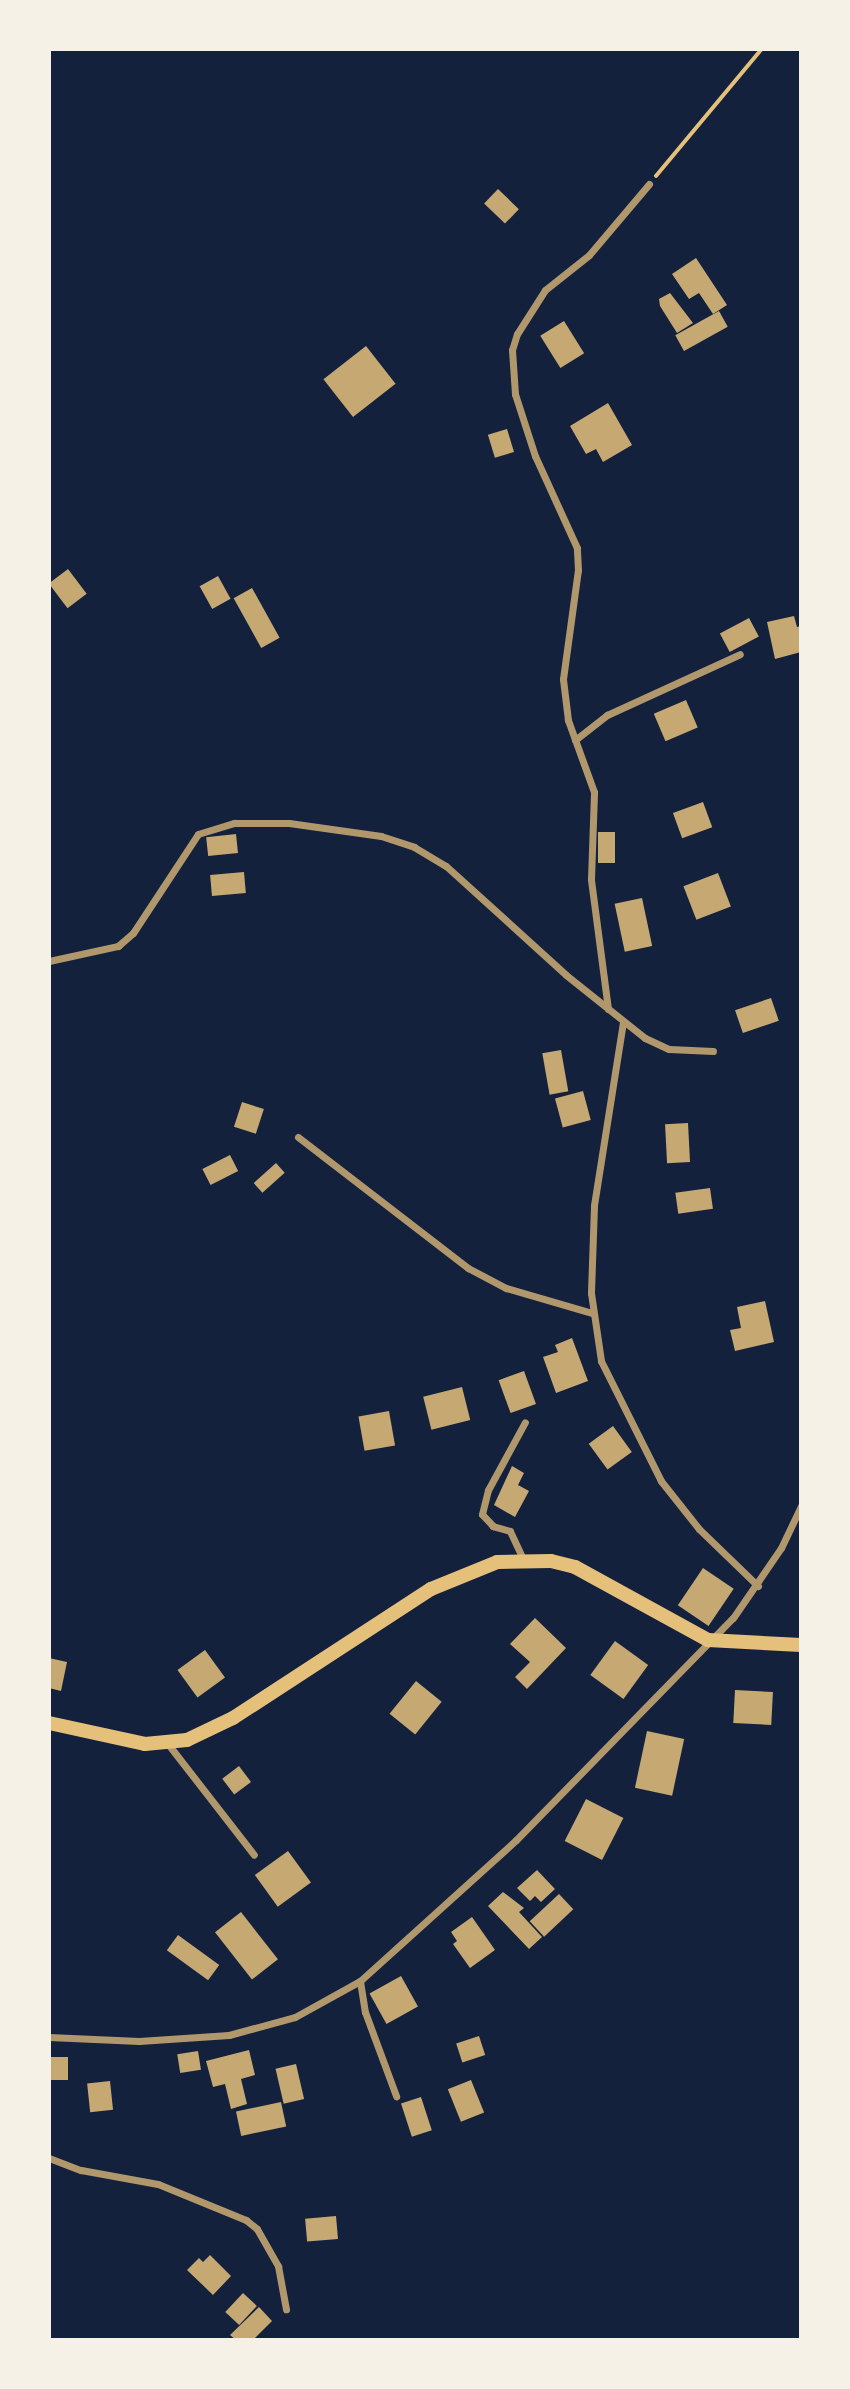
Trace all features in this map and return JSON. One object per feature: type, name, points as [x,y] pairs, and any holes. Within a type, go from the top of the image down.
[{"type":"main road","points":[[49,1723],[114,1739],[168,1744],[233,1718],[449,1579],[497,1562],[523,1559],[551,1561],[596,1575],[708,1640],[801,1645]]},
{"type":"street","points":[[608,1009],[591,879],[594,792],[575,740],[563,679],[578,570],[577,548],[535,456],[515,394],[512,350],[517,334],[545,290],[589,255],[649,184]]},
{"type":"street","points":[[575,740],[607,715],[740,654]]},
{"type":"street","points":[[49,961],[118,946],[133,933],[198,834],[234,823],[289,823],[381,836],[414,847],[446,866],[622,1022],[669,1049],[713,1051]]},
{"type":"street","points":[[622,1022],[594,1206],[592,1314],[601,1361],[616,1399],[661,1481],[699,1529],[758,1586]]},
{"type":"street","points":[[298,1137],[468,1268],[506,1288],[592,1314]]},
{"type":"street","points":[[523,1559],[510,1531],[493,1526],[482,1514],[488,1490],[524,1422]]},
{"type":"street","points":[[49,2037],[139,2041],[229,2035],[295,2017],[360,1981],[516,1840],[708,1640],[758,1586],[801,1506]]},
{"type":"street","points":[[168,1744],[254,1855]]},
{"type":"street","points":[[360,1981],[365,2012],[396,2096]]},
{"type":"street","points":[[49,2158],[80,2170],[158,2184],[246,2220],[257,2230],[278,2266],[286,2309]]},
{"type":"path","points":[[649,184],[762,49]]},
{"type":"building","points":[[498,189],[519,209],[505,224],[484,203]]},
{"type":"building","points":[[696,258],[727,305],[713,314],[699,293],[689,299],[672,274]]},
{"type":"building","points":[[670,293],[693,323],[677,333],[660,306],[659,299]]},
{"type":"building","points":[[719,311],[728,327],[684,351],[675,335]]},
{"type":"building","points":[[564,321],[584,353],[560,368],[540,336]]},
{"type":"building","points":[[366,346],[396,384],[353,417],[323,379]]},
{"type":"building","points":[[608,403],[632,445],[603,462],[596,449],[586,454],[570,426]]},
{"type":"building","points":[[507,429],[514,452],[495,458],[488,435]]},
{"type":"building","points":[[68,569],[87,594],[67,608],[49,583]]},
{"type":"building","points":[[218,576],[231,599],[212,609],[200,586]]},
{"type":"building","points":[[252,588],[280,638],[261,648],[234,598]]},
{"type":"building","points":[[794,616],[797,627],[801,626],[801,652],[775,659],[767,622]]},
{"type":"building","points":[[749,618],[759,637],[730,652],[720,633]]},
{"type":"building","points":[[686,700],[698,728],[666,741],[654,714]]},
{"type":"building","points":[[703,802],[712,827],[682,838],[673,813]]},
{"type":"building","points":[[598,832],[615,832],[615,863],[598,863]]},
{"type":"building","points":[[236,834],[238,853],[208,856],[206,837]]},
{"type":"building","points":[[244,872],[246,893],[212,896],[210,875]]},
{"type":"building","points":[[718,873],[731,907],[696,920],[683,886]]},
{"type":"building","points":[[642,898],[652,946],[625,952],[615,904]]},
{"type":"building","points":[[771,998],[779,1021],[743,1033],[735,1010]]},
{"type":"building","points":[[561,1050],[568,1091],[550,1095],[542,1053]]},
{"type":"building","points":[[583,1091],[591,1120],[563,1127],[555,1099]]},
{"type":"building","points":[[242,1102],[264,1109],[256,1134],[234,1127]]},
{"type":"building","points":[[688,1123],[690,1162],[667,1163],[665,1124]]},
{"type":"building","points":[[230,1155],[238,1171],[211,1185],[202,1169]]},
{"type":"building","points":[[276,1163],[285,1173],[262,1193],[254,1183]]},
{"type":"building","points":[[710,1188],[713,1209],[678,1214],[675,1193]]},
{"type":"building","points":[[765,1301],[774,1342],[735,1351],[730,1330],[741,1328],[737,1307]]},
{"type":"building","points":[[572,1338],[588,1381],[556,1393],[543,1357],[558,1352],[555,1345]]},
{"type":"building","points":[[524,1371],[536,1404],[511,1413],[499,1380]]},
{"type":"building","points":[[462,1387],[470,1420],[431,1430],[423,1397]]},
{"type":"building","points":[[389,1411],[395,1445],[365,1451],[358,1416]]},
{"type":"building","points":[[613,1426],[632,1452],[608,1470],[589,1444]]},
{"type":"building","points":[[512,1466],[524,1473],[518,1485],[529,1491],[515,1517],[494,1505]]},
{"type":"building","points":[[703,1568],[734,1589],[709,1626],[678,1605]]},
{"type":"building","points":[[535,1618],[566,1648],[527,1689],[515,1677],[530,1662],[510,1644]]},
{"type":"building","points":[[615,1641],[648,1665],[623,1699],[590,1675]]},
{"type":"building","points":[[205,1650],[225,1678],[197,1697],[177,1670]]},
{"type":"building","points":[[49,1658],[67,1662],[61,1691],[49,1688]]},
{"type":"building","points":[[416,1681],[442,1702],[415,1734],[390,1714]]},
{"type":"building","points":[[735,1690],[773,1692],[771,1725],[733,1723]]},
{"type":"building","points":[[647,1731],[684,1739],[672,1796],[635,1788]]},
{"type":"building","points":[[239,1766],[251,1782],[234,1795],[222,1779]]},
{"type":"building","points":[[586,1799],[623,1818],[602,1860],[565,1841]]},
{"type":"building","points":[[288,1851],[311,1883],[278,1907],[255,1875]]},
{"type":"building","points":[[537,1870],[555,1889],[541,1902],[535,1896],[530,1901],[517,1888]]},
{"type":"building","points":[[503,1892],[524,1908],[519,1912],[542,1937],[529,1949],[488,1906]]},
{"type":"building","points":[[559,1894],[573,1909],[544,1937],[530,1921]]},
{"type":"building","points":[[241,1912],[278,1959],[252,1980],[215,1932]]},
{"type":"building","points":[[472,1917],[495,1950],[470,1968],[453,1944],[457,1941],[451,1932]]},
{"type":"building","points":[[178,1935],[219,1965],[208,1980],[167,1950]]},
{"type":"building","points":[[401,1976],[418,2007],[386,2024],[370,1993]]},
{"type":"building","points":[[479,2036],[485,2055],[462,2062],[456,2043]]},
{"type":"building","points":[[249,2050],[255,2075],[241,2079],[247,2104],[231,2109],[225,2084],[213,2087],[206,2061]]},
{"type":"building","points":[[198,2051],[201,2070],[180,2073],[177,2054]]},
{"type":"building","points":[[49,2057],[68,2057],[68,2080],[49,2080]]},
{"type":"building","points":[[296,2064],[304,2099],[284,2104],[276,2069]]},
{"type":"building","points":[[471,2080],[484,2112],[461,2122],[448,2089]]},
{"type":"building","points":[[110,2081],[113,2110],[90,2112],[87,2083]]},
{"type":"building","points":[[421,2097],[432,2130],[412,2137],[401,2103]]},
{"type":"building","points":[[281,2102],[286,2126],[241,2136],[236,2112]]},
{"type":"building","points":[[336,2216],[338,2239],[307,2242],[305,2219]]},
{"type":"building","points":[[210,2255],[231,2276],[213,2295],[187,2270],[199,2258],[203,2262]]},
{"type":"building","points":[[243,2293],[257,2306],[239,2325],[225,2312]]},
{"type":"building","points":[[259,2307],[272,2321],[253,2340],[236,2340],[230,2335]]}]
